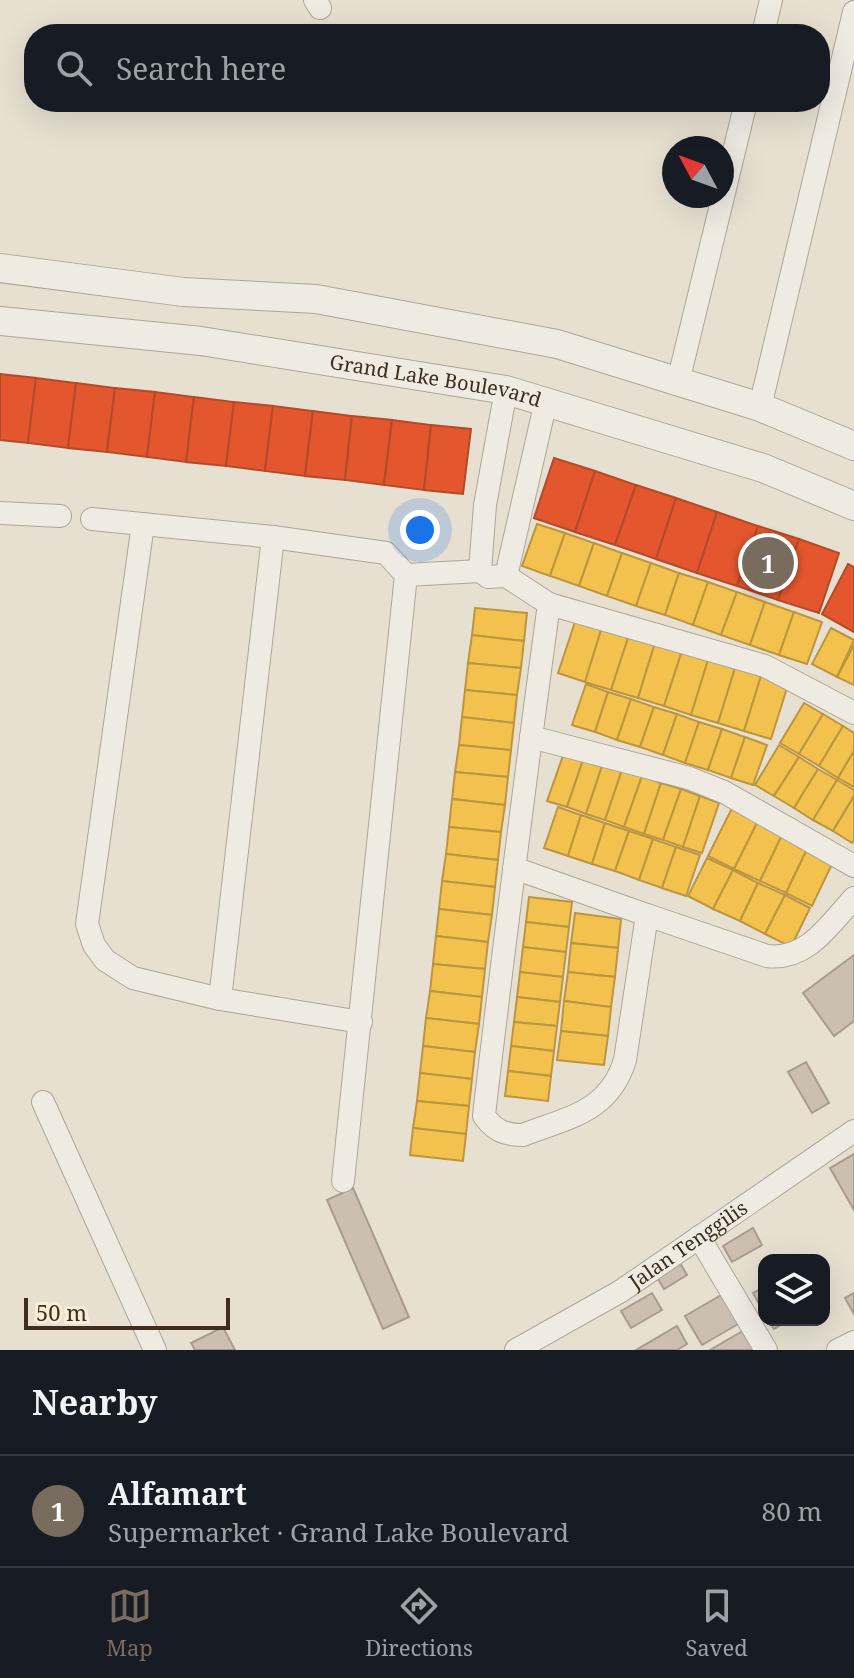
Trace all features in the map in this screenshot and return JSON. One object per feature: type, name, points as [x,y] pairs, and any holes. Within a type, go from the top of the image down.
[{"type":"street","points":[[765,24],[771,0]]},
{"type":"street","points":[[760,407],[854,12]]},
{"type":"street","points":[[678,382],[744,112]]},
{"type":"street","points":[[0,268],[183,292],[316,299],[557,344],[760,407],[854,446]]},
{"type":"street","name":"Grand Lake Boulevard","points":[[0,321],[201,341],[506,390],[763,468],[854,506]]},
{"type":"street","points":[[480,571],[485,505],[506,390]]},
{"type":"street","points":[[506,576],[546,401]]},
{"type":"street","points":[[0,513],[60,516]]},
{"type":"street","points":[[92,519],[273,537],[386,553],[406,575],[343,1181]]},
{"type":"street","points":[[143,524],[87,924],[94,945],[116,970],[133,978],[220,999],[361,1022]]},
{"type":"street","points":[[220,999],[273,537]]},
{"type":"street","points":[[406,575],[480,571],[488,577],[506,576],[549,604],[765,666],[854,713]]},
{"type":"street","points":[[549,604],[484,1116],[493,1129],[510,1135],[523,1135],[596,1106],[619,1080],[625,1060],[647,915]]},
{"type":"street","points":[[531,737],[689,778],[724,792],[854,866]]},
{"type":"street","points":[[514,868],[767,956],[783,958],[802,952],[854,898]]},
{"type":"street","points":[[43,1102],[155,1350]]},
{"type":"street","name":"Jalan Tenggilis","points":[[516,1350],[621,1291],[854,1131]]},
{"type":"street","points":[[699,1237],[766,1350]]},
{"type":"street","points":[[838,1350],[854,1342]]},
{"type":"building: Homes","points":[[537,524],[565,533],[550,576],[522,566]]},
{"type":"building: Homes","points":[[565,533],[594,543],[579,586],[550,576]]},
{"type":"building: Homes","points":[[594,543],[622,553],[607,596],[579,586]]},
{"type":"building: Homes","points":[[622,553],[651,563],[636,606],[607,596]]},
{"type":"building: Homes","points":[[651,563],[679,573],[665,615],[636,606]]},
{"type":"building: Homes","points":[[679,573],[708,582],[693,625],[665,615]]},
{"type":"building: Homes","points":[[708,582],[737,592],[721,635],[693,625]]},
{"type":"building: Homes","points":[[737,592],[765,602],[750,645],[721,635]]},
{"type":"building: Homes","points":[[765,602],[794,612],[779,655],[750,645]]},
{"type":"building: Homes","points":[[475,608],[527,613],[524,641],[472,635]]},
{"type":"building: Homes","points":[[794,612],[822,622],[807,664],[779,655]]},
{"type":"building: Homes","points":[[576,619],[602,627],[585,682],[558,673]]},
{"type":"building: Homes","points":[[602,627],[629,635],[611,690],[585,682]]},
{"type":"building: Homes","points":[[831,628],[854,640],[837,677],[812,664]]},
{"type":"building: Homes","points":[[472,635],[524,641],[521,668],[468,663]]},
{"type":"building: Homes","points":[[629,635],[655,643],[638,698],[611,690]]},
{"type":"building: Homes","points":[[655,643],[682,651],[664,706],[638,698]]},
{"type":"building: Homes","points":[[854,645],[854,685],[837,677]]},
{"type":"building: Homes","points":[[682,651],[708,660],[691,715],[664,706]]},
{"type":"building: Homes","points":[[708,660],[735,668],[718,723],[691,715]]},
{"type":"building: Homes","points":[[468,663],[521,668],[517,695],[465,690]]},
{"type":"building: Homes","points":[[735,668],[761,676],[744,731],[718,723]]},
{"type":"building: Homes","points":[[761,676],[788,685],[771,739],[744,731]]},
{"type":"building: Homes","points":[[586,684],[608,692],[595,732],[572,725]]},
{"type":"building: Homes","points":[[465,690],[517,695],[514,723],[462,717]]},
{"type":"building: Homes","points":[[608,692],[631,699],[617,740],[595,732]]},
{"type":"building: Homes","points":[[631,699],[654,707],[640,747],[617,740]]},
{"type":"building: Homes","points":[[804,703],[823,714],[799,754],[780,743]]},
{"type":"building: Homes","points":[[654,707],[677,714],[663,755],[640,747]]},
{"type":"building: Homes","points":[[677,714],[699,722],[685,763],[663,755]]},
{"type":"building: Homes","points":[[823,714],[843,726],[819,766],[799,754]]},
{"type":"building: Homes","points":[[462,717],[514,723],[511,750],[459,745]]},
{"type":"building: Homes","points":[[699,722],[722,729],[708,770],[685,763]]},
{"type":"building: Homes","points":[[843,726],[854,733],[854,751],[838,778],[819,766]]},
{"type":"building: Homes","points":[[722,729],[745,737],[731,778],[708,770]]},
{"type":"building: Homes","points":[[745,737],[767,745],[753,785],[731,778]]},
{"type":"building: Homes","points":[[459,745],[511,750],[508,777],[455,772]]},
{"type":"building: Homes","points":[[779,745],[799,757],[774,796],[755,785]]},
{"type":"building: Homes","points":[[565,750],[584,757],[567,807],[547,801]]},
{"type":"building: Homes","points":[[854,751],[854,787],[838,778]]},
{"type":"building: Homes","points":[[584,757],[603,763],[586,814],[567,807]]},
{"type":"building: Homes","points":[[799,757],[818,769],[794,808],[774,796]]},
{"type":"building: Homes","points":[[603,763],[622,770],[605,820],[586,814]]},
{"type":"building: Homes","points":[[818,769],[837,780],[813,820],[794,808]]},
{"type":"building: Homes","points":[[622,770],[642,776],[624,827],[605,820]]},
{"type":"building: Homes","points":[[455,772],[508,777],[505,805],[452,799]]},
{"type":"building: Homes","points":[[642,776],[661,783],[644,834],[624,827]]},
{"type":"building: Homes","points":[[837,780],[854,790],[854,796],[833,831],[813,820]]},
{"type":"building: Homes","points":[[661,783],[681,789],[663,840],[644,834]]},
{"type":"building: Homes","points":[[681,789],[700,796],[683,847],[663,840]]},
{"type":"building: Homes","points":[[700,796],[719,803],[702,853],[683,847]]},
{"type":"building: Homes","points":[[854,796],[854,840],[852,843],[833,831]]},
{"type":"building: Homes","points":[[452,799],[505,805],[501,832],[449,827]]},
{"type":"building: Homes","points":[[558,807],[581,815],[568,856],[544,848]]},
{"type":"building: Homes","points":[[732,808],[758,821],[734,869],[708,856]]},
{"type":"building: Homes","points":[[581,815],[605,823],[592,864],[568,856]]},
{"type":"building: Homes","points":[[758,821],[783,833],[760,881],[734,869]]},
{"type":"building: Homes","points":[[605,823],[629,831],[615,871],[592,864]]},
{"type":"building: Homes","points":[[449,827],[501,832],[498,860],[446,854]]},
{"type":"building: Homes","points":[[629,831],[653,839],[639,880],[615,871]]},
{"type":"building: Homes","points":[[783,833],[809,845],[786,893],[760,881]]},
{"type":"building: Homes","points":[[653,839],[676,847],[662,888],[639,880]]},
{"type":"building: Homes","points":[[809,845],[835,858],[812,906],[786,893]]},
{"type":"building: Homes","points":[[676,847],[700,855],[686,896],[662,888]]},
{"type":"building: Homes","points":[[446,854],[498,860],[495,887],[442,881]]},
{"type":"building: Homes","points":[[707,858],[733,870],[713,909],[688,896]]},
{"type":"building: Homes","points":[[733,870],[758,883],[740,921],[713,909]]},
{"type":"building: Homes","points":[[442,881],[495,887],[492,915],[439,909]]},
{"type":"building: Homes","points":[[758,883],[785,895],[765,934],[740,921]]},
{"type":"building: Homes","points":[[785,895],[810,908],[791,947],[765,934]]},
{"type":"building: Homes","points":[[529,897],[572,902],[569,927],[526,922]]},
{"type":"building: Homes","points":[[439,909],[492,915],[488,942],[436,936]]},
{"type":"building: Homes","points":[[575,913],[621,919],[618,948],[571,943]]},
{"type":"building: Homes","points":[[526,922],[569,927],[566,952],[523,947]]},
{"type":"building: Homes","points":[[436,936],[488,942],[485,969],[433,964]]},
{"type":"building: Homes","points":[[571,943],[618,948],[615,977],[568,972]]},
{"type":"building: Homes","points":[[523,947],[566,952],[563,977],[520,972]]},
{"type":"building: Homes","points":[[433,964],[485,969],[482,997],[430,991]]},
{"type":"building: Homes","points":[[520,972],[563,977],[560,1002],[517,997]]},
{"type":"building: Homes","points":[[568,972],[615,977],[611,1007],[564,1001]]},
{"type":"building: Homes","points":[[430,991],[482,997],[479,1024],[426,1018]]},
{"type":"building: Homes","points":[[517,997],[560,1002],[557,1026],[514,1022]]},
{"type":"building: Homes","points":[[564,1001],[611,1007],[608,1036],[561,1031]]},
{"type":"building: Homes","points":[[426,1018],[479,1024],[475,1052],[423,1046]]},
{"type":"building: Homes","points":[[514,1022],[557,1026],[554,1051],[511,1046]]},
{"type":"building: Homes","points":[[561,1031],[608,1036],[604,1065],[557,1060]]},
{"type":"building: Homes","points":[[423,1046],[475,1052],[472,1079],[420,1073]]},
{"type":"building: Homes","points":[[511,1046],[554,1051],[551,1076],[508,1071]]},
{"type":"building: Homes","points":[[508,1071],[551,1076],[548,1101],[505,1096]]},
{"type":"building: Homes","points":[[420,1073],[472,1079],[469,1106],[417,1101]]},
{"type":"building: Homes","points":[[417,1101],[469,1106],[466,1134],[413,1128]]},
{"type":"building: Homes","points":[[413,1128],[466,1134],[463,1161],[410,1155]]},
{"type":"building: Shops","points":[[0,374],[36,378],[28,443],[0,440]]},
{"type":"building: Shops","points":[[36,378],[76,383],[68,448],[28,443]]},
{"type":"building: Shops","points":[[76,383],[115,388],[107,452],[68,448]]},
{"type":"building: Shops","points":[[115,388],[155,392],[147,457],[107,452]]},
{"type":"building: Shops","points":[[155,392],[194,397],[186,462],[147,457]]},
{"type":"building: Shops","points":[[194,397],[234,402],[226,466],[186,462]]},
{"type":"building: Shops","points":[[234,402],[273,406],[265,471],[226,466]]},
{"type":"building: Shops","points":[[273,406],[313,411],[305,476],[265,471]]},
{"type":"building: Shops","points":[[313,411],[352,416],[345,480],[305,476]]},
{"type":"building: Shops","points":[[352,416],[392,420],[384,485],[345,480]]},
{"type":"building: Shops","points":[[392,420],[431,425],[424,490],[384,485]]},
{"type":"building: Shops","points":[[431,425],[471,429],[463,494],[424,490]]},
{"type":"building: Shops","points":[[554,458],[595,471],[575,532],[534,518]]},
{"type":"building: Shops","points":[[595,471],[636,485],[615,545],[575,532]]},
{"type":"building: Shops","points":[[636,485],[676,498],[656,559],[615,545]]},
{"type":"building: Shops","points":[[676,498],[717,512],[697,573],[656,559]]},
{"type":"building: Shops","points":[[717,512],[758,526],[737,586],[697,573]]},
{"type":"building: Shops","points":[[758,526],[799,539],[778,600],[737,586]]},
{"type":"building: Shops","points":[[799,539],[839,553],[819,613],[778,600]]},
{"type":"building: Shops","points":[[848,564],[854,567],[854,632],[822,614]]},
{"type":"building: Other","points":[[854,955],[854,1021],[834,1036],[803,993]]},
{"type":"building: Other","points":[[806,1062],[829,1103],[812,1113],[788,1072]]},
{"type":"building: Other","points":[[854,1154],[854,1210],[830,1168]]},
{"type":"building: Other","points":[[353,1188],[409,1317],[383,1329],[327,1200]]},
{"type":"building: Other","points":[[753,1228],[762,1245],[732,1262],[723,1246]]},
{"type":"building: Other","points":[[676,1256],[687,1275],[664,1289],[652,1269]]},
{"type":"building: Other","points":[[728,1291],[745,1320],[702,1345],[685,1316]]},
{"type":"building: Other","points":[[652,1293],[662,1310],[631,1328],[621,1311]]},
{"type":"building: Other","points":[[854,1293],[854,1314],[845,1298]]},
{"type":"building: Other","points":[[677,1326],[687,1344],[677,1350],[636,1350]]},
{"type":"building: Other","points":[[223,1327],[235,1350],[195,1350],[191,1343]]},
{"type":"building: Other","points":[[746,1329],[758,1350],[710,1350]]},
{"type":"place","name":"Alfamart","points":[[768,563]]}]
